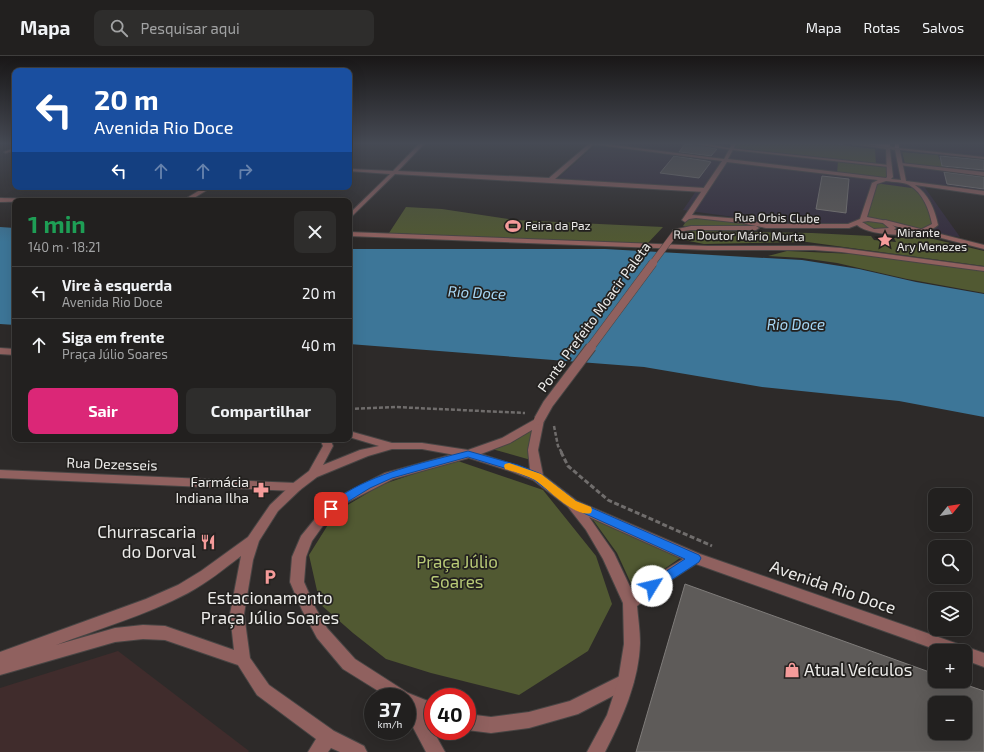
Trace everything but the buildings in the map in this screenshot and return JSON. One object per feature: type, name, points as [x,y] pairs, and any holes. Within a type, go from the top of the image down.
[{"type":"street","points":[[352,214],[390,176]]},
{"type":"street","points":[[481,176],[705,190]]},
{"type":"street","points":[[550,180],[554,176]]},
{"type":"street","name":"Ponte Prefeito Moacir Paleta","points":[[537,477],[533,450],[540,418],[548,404],[677,229],[691,216],[705,190],[715,176]]},
{"type":"street","points":[[856,176],[984,193]]},
{"type":"street","points":[[885,222],[893,228],[880,230],[866,228],[860,221],[875,183],[887,180],[890,176]]},
{"type":"street","points":[[903,176],[904,182]]},
{"type":"street","points":[[904,182],[922,192],[933,213],[935,225],[928,230]]},
{"type":"street","points":[[190,198],[204,190]]},
{"type":"street","points":[[0,200],[12,200]]},
{"type":"street","name":"Rua Orbis Clube","points":[[691,216],[741,221],[766,226],[849,226],[860,221],[885,222],[928,230]]},
{"type":"street","points":[[741,221],[752,225],[747,228]]},
{"type":"street","name":"Rua Orbis Clube","points":[[677,229],[747,228],[928,230]]},
{"type":"street","points":[[928,230],[984,247]]},
{"type":"street","name":"Rua Doutor Mário Murta","points":[[352,234],[708,248],[814,248],[849,251],[984,269]]},
{"type":"street","points":[[0,352],[12,352]]},
{"type":"street","name":"Ponte Prefeito Moacir Paleta","points":[[468,454],[485,450],[513,438],[540,418]]},
{"type":"street","points":[[352,435],[392,446]]},
{"type":"street","points":[[313,474],[328,446],[326,442]]},
{"type":"street","points":[[358,752],[328,737],[263,690],[243,660],[237,614],[246,560],[253,540],[274,508],[296,487],[313,474],[364,453],[392,446],[422,446],[468,454],[514,468],[537,477],[572,504],[590,527],[609,557],[630,603],[632,644],[626,681],[614,718],[596,752]]},
{"type":"street","points":[[388,688],[349,664],[322,634],[309,610],[297,582],[300,557],[306,539],[323,517],[340,501],[367,486],[389,476],[468,454]]},
{"type":"street","name":"Rua Dezesseis","points":[[0,474],[296,487]]},
{"type":"street","name":"Avenida Rio Doce","points":[[572,504],[695,558],[939,644]]},
{"type":"street","points":[[0,659],[151,603],[183,589],[206,575],[253,540]]},
{"type":"street","points":[[630,603],[663,578],[695,558]]},
{"type":"street","points":[[0,668],[115,635],[143,632],[165,633],[243,660]]},
{"type":"street","points":[[972,656],[984,660]]},
{"type":"street","points":[[476,723],[492,725],[529,720],[572,708],[626,681]]},
{"type":"street","points":[[416,716],[436,752]]},
{"type":"street","points":[[317,752],[328,737]]},
{"type":"path","points":[[352,409],[395,407],[518,412],[540,418],[553,423],[558,446],[568,466],[608,500]]},
{"type":"shaded area","points":[[560,176],[984,176],[984,192],[960,188],[923,185],[960,237],[837,224],[770,222],[683,210],[696,191],[558,178]]},
{"type":"shaded area","points":[[118,651],[249,751],[0,752],[0,688]]},
{"type":"green space","points":[[861,176],[888,176],[886,179]]},
{"type":"green space","points":[[875,183],[919,189],[922,192],[935,225],[925,231],[883,222],[889,228],[881,229],[867,226],[860,222],[863,219]]},
{"type":"green space","name":"Feira da Paz","points":[[406,207],[442,209],[515,220],[663,227],[647,244],[389,233]]},
{"type":"green space","points":[[689,217],[742,222],[751,226],[746,228],[683,226]]},
{"type":"green space","points":[[688,231],[812,233],[871,236],[874,240],[896,242],[894,238],[929,238],[984,251],[984,266],[807,242],[704,244],[679,239]]},
{"type":"green space","points":[[787,251],[855,254],[984,270],[984,293],[907,279],[837,263],[802,258],[768,256]]},
{"type":"green space","points":[[535,426],[529,445],[531,460],[492,449],[513,442]]},
{"type":"green space","name":"Praça Júlio Soares","points":[[455,460],[543,490],[596,556],[612,604],[588,651],[519,695],[431,673],[386,659],[320,604],[309,555],[336,512],[381,485]]},
{"type":"green space","points":[[591,517],[680,558],[634,590],[617,553]]},
{"type":"water","points":[[0,227],[12,228],[12,325],[0,324]]},
{"type":"water","name":"Rio Doce","points":[[352,249],[605,249],[802,260],[859,269],[916,282],[984,294],[984,417],[899,401],[762,387],[644,367],[352,344]]},
{"type":"slow traffic","points":[[509,466],[537,477],[554,488],[572,504],[587,510]]},
{"type":"place","name":"Feira da Paz","points":[[513,226]]},
{"type":"place","name":"Mirante Ary Menezes","points":[[885,240]]},
{"type":"place","name":"Farmácia Indiana Ilha","points":[[261,490]]},
{"type":"place","name":"Churrascaria do Dorval","points":[[208,542]]},
{"type":"place","name":"Estacionamento Praça Júlio Soares","points":[[270,577]]},
{"type":"place","name":"Atual Veículos","points":[[792,670]]},
{"type":"route","points":[[331,509],[340,501],[389,476],[468,454],[514,468],[537,477],[554,488],[572,504],[695,558],[652,586]]}]
